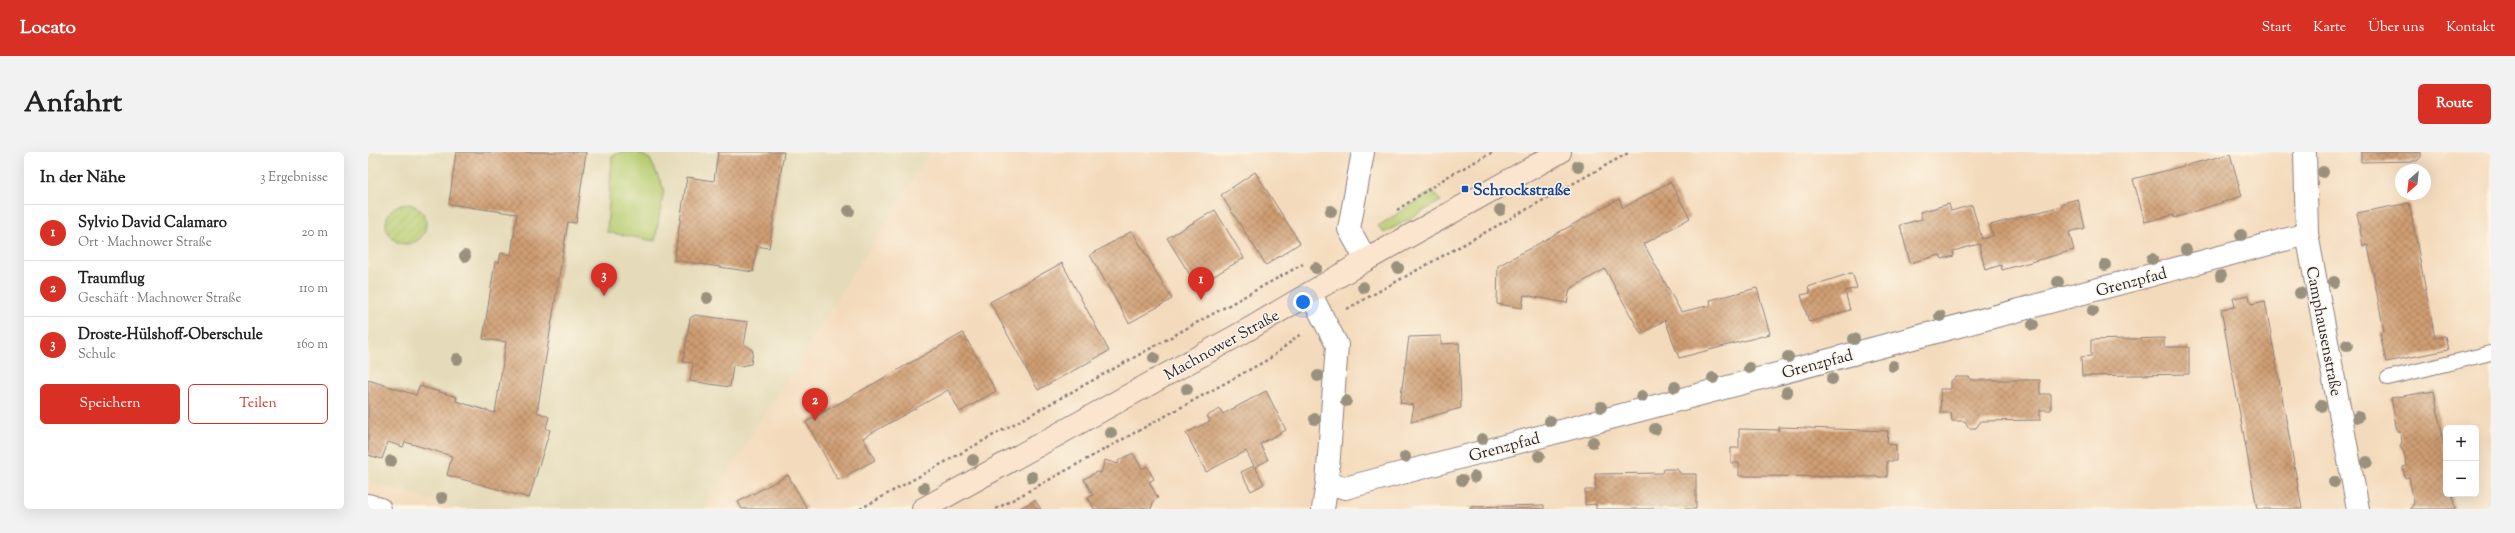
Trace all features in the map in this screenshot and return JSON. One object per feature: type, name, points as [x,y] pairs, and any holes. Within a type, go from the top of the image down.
[{"type":"main road","name":"Machnower Straße","points":[[923,509],[1560,152]]},
{"type":"street","points":[[1363,152],[1349,229],[1366,260]]},
{"type":"street","name":"Camphausenstraße","points":[[2305,152],[2307,234],[2358,509]]},
{"type":"street","name":"Grenzpfad","points":[[1328,483],[1345,488],[2307,234]]},
{"type":"street","points":[[1310,293],[1337,345],[1328,483],[1323,509]]},
{"type":"street","points":[[368,505],[380,509]]},
{"type":"lane","points":[[2388,378],[2491,353]]},
{"type":"path","points":[[1395,212],[1448,177],[1493,152]]},
{"type":"path","points":[[860,509],[1304,264]]},
{"type":"shaded area","points":[[368,152],[930,152],[705,509],[459,509],[368,481]]},
{"type":"green space","points":[[620,152],[637,152],[650,159],[664,189],[655,241],[607,232],[612,157]]},
{"type":"green space","points":[[1433,191],[1441,201],[1384,233],[1378,226]]},
{"type":"green space","points":[[402,204],[410,204],[417,207],[423,213],[426,224],[423,235],[417,241],[410,244],[402,244],[395,241],[389,235],[386,228],[386,220],[389,213],[395,207]]},
{"type":"building","points":[[456,152],[586,152],[576,223],[568,222],[537,412],[549,417],[546,428],[550,430],[529,498],[447,475],[452,456],[405,442],[403,447],[388,442],[382,459],[368,455],[368,380],[416,395],[419,386],[457,397],[456,401],[495,413],[506,342],[483,339],[495,262],[499,263],[501,253],[511,255],[517,214],[449,204]]},
{"type":"building","points":[[718,152],[784,152],[769,248],[757,246],[753,272],[674,260],[687,177],[714,181]]},
{"type":"building","points":[[2361,152],[2421,152],[2421,157],[2417,161],[2361,162]]},
{"type":"building","points":[[2230,154],[2242,196],[2174,218],[2173,215],[2145,222],[2133,179]]},
{"type":"building","points":[[1255,172],[1300,243],[1266,265],[1221,195]]},
{"type":"building","points":[[1670,182],[1690,218],[1644,244],[1681,312],[1711,305],[1710,300],[1757,288],[1770,334],[1679,358],[1665,320],[1641,334],[1605,269],[1570,289],[1567,303],[1524,295],[1522,308],[1497,304],[1498,266],[1619,199],[1623,208]]},
{"type":"building","points":[[2078,199],[2085,228],[2069,232],[2074,250],[2002,270],[2001,265],[1985,270],[1979,244],[1953,251],[1954,256],[1942,259],[1940,255],[1910,263],[1900,225],[1922,219],[1920,212],[1949,204],[1951,211],[1972,205],[1982,239],[1993,236],[1990,225],[2062,206],[2062,203]]},
{"type":"building","points":[[2409,203],[2435,338],[2445,336],[2448,350],[2386,362],[2380,333],[2384,332],[2368,245],[2363,246],[2357,213]]},
{"type":"building","points":[[1215,210],[1244,258],[1197,286],[1167,238]]},
{"type":"building","points":[[1132,231],[1172,299],[1129,323],[1090,255]]},
{"type":"building","points":[[1062,263],[1109,351],[1038,390],[990,302]]},
{"type":"building","points":[[1851,273],[1857,288],[1845,291],[1850,310],[1809,322],[1801,295],[1810,293],[1808,287]]},
{"type":"building","points":[[2249,295],[2251,304],[2265,301],[2302,509],[2257,509],[2221,309],[2235,307],[2233,298]]},
{"type":"building","points":[[695,315],[748,322],[744,345],[753,351],[751,364],[741,366],[733,365],[730,387],[690,381],[693,363],[683,362],[690,318]]},
{"type":"building","points":[[963,333],[996,391],[960,412],[948,390],[863,438],[875,460],[838,480],[806,422]]},
{"type":"building","points":[[1441,336],[1441,344],[1459,343],[1461,408],[1411,422],[1414,405],[1400,403],[1409,337]]},
{"type":"building","points":[[2164,338],[2164,347],[2189,347],[2189,374],[2082,376],[2081,357],[2091,356],[2091,340]]},
{"type":"building","points":[[1956,377],[1969,377],[1971,380],[2040,380],[2040,394],[2051,394],[2051,410],[2040,410],[2040,420],[1981,421],[1976,428],[1969,428],[1965,421],[1952,421],[1951,413],[1941,413],[1940,389],[1951,389],[1951,381]]},
{"type":"building","points":[[1266,391],[1286,430],[1260,444],[1268,460],[1255,467],[1264,484],[1251,491],[1241,472],[1254,466],[1246,451],[1206,472],[1186,433],[1210,421],[1207,416],[1220,409],[1223,414]]},
{"type":"building","points":[[2434,391],[2443,443],[2443,497],[2453,497],[2455,509],[2410,509],[2414,503],[2409,477],[2405,478],[2403,467],[2407,466],[2404,452],[2400,447],[2402,441],[2400,431],[2397,431],[2391,398]]},
{"type":"building","points":[[1779,427],[1888,431],[1887,444],[1896,445],[1896,461],[1887,461],[1887,477],[1739,476],[1739,463],[1731,463],[1731,448],[1739,448],[1739,429],[1779,430]]},
{"type":"building","points":[[1133,453],[1142,469],[1147,466],[1154,479],[1149,482],[1158,498],[1154,500],[1151,509],[1142,507],[1138,509],[1094,509],[1088,498],[1093,495],[1084,479],[1097,472],[1101,473],[1105,460],[1118,464],[1119,460]]},
{"type":"building","points":[[1664,469],[1677,469],[1681,474],[1696,474],[1696,509],[1596,509],[1596,504],[1585,505],[1585,490],[1596,490],[1595,474],[1663,473]]},
{"type":"building","points":[[788,475],[807,509],[742,509],[738,502]]},
{"type":"building","points":[[1035,500],[1041,509],[1018,509]]},
{"type":"building","points":[[1544,505],[1544,509],[1470,509],[1470,507]]},
{"type":"place","name":"Schrockstraße","points":[[1465,189]]},
{"type":"place","name":"Droste-Hülshoff-Oberschule","points":[[604,296]]},
{"type":"place","name":"Sylvio David Calamaro","points":[[1201,300]]},
{"type":"place","name":"Traumflug","points":[[815,421]]}]
